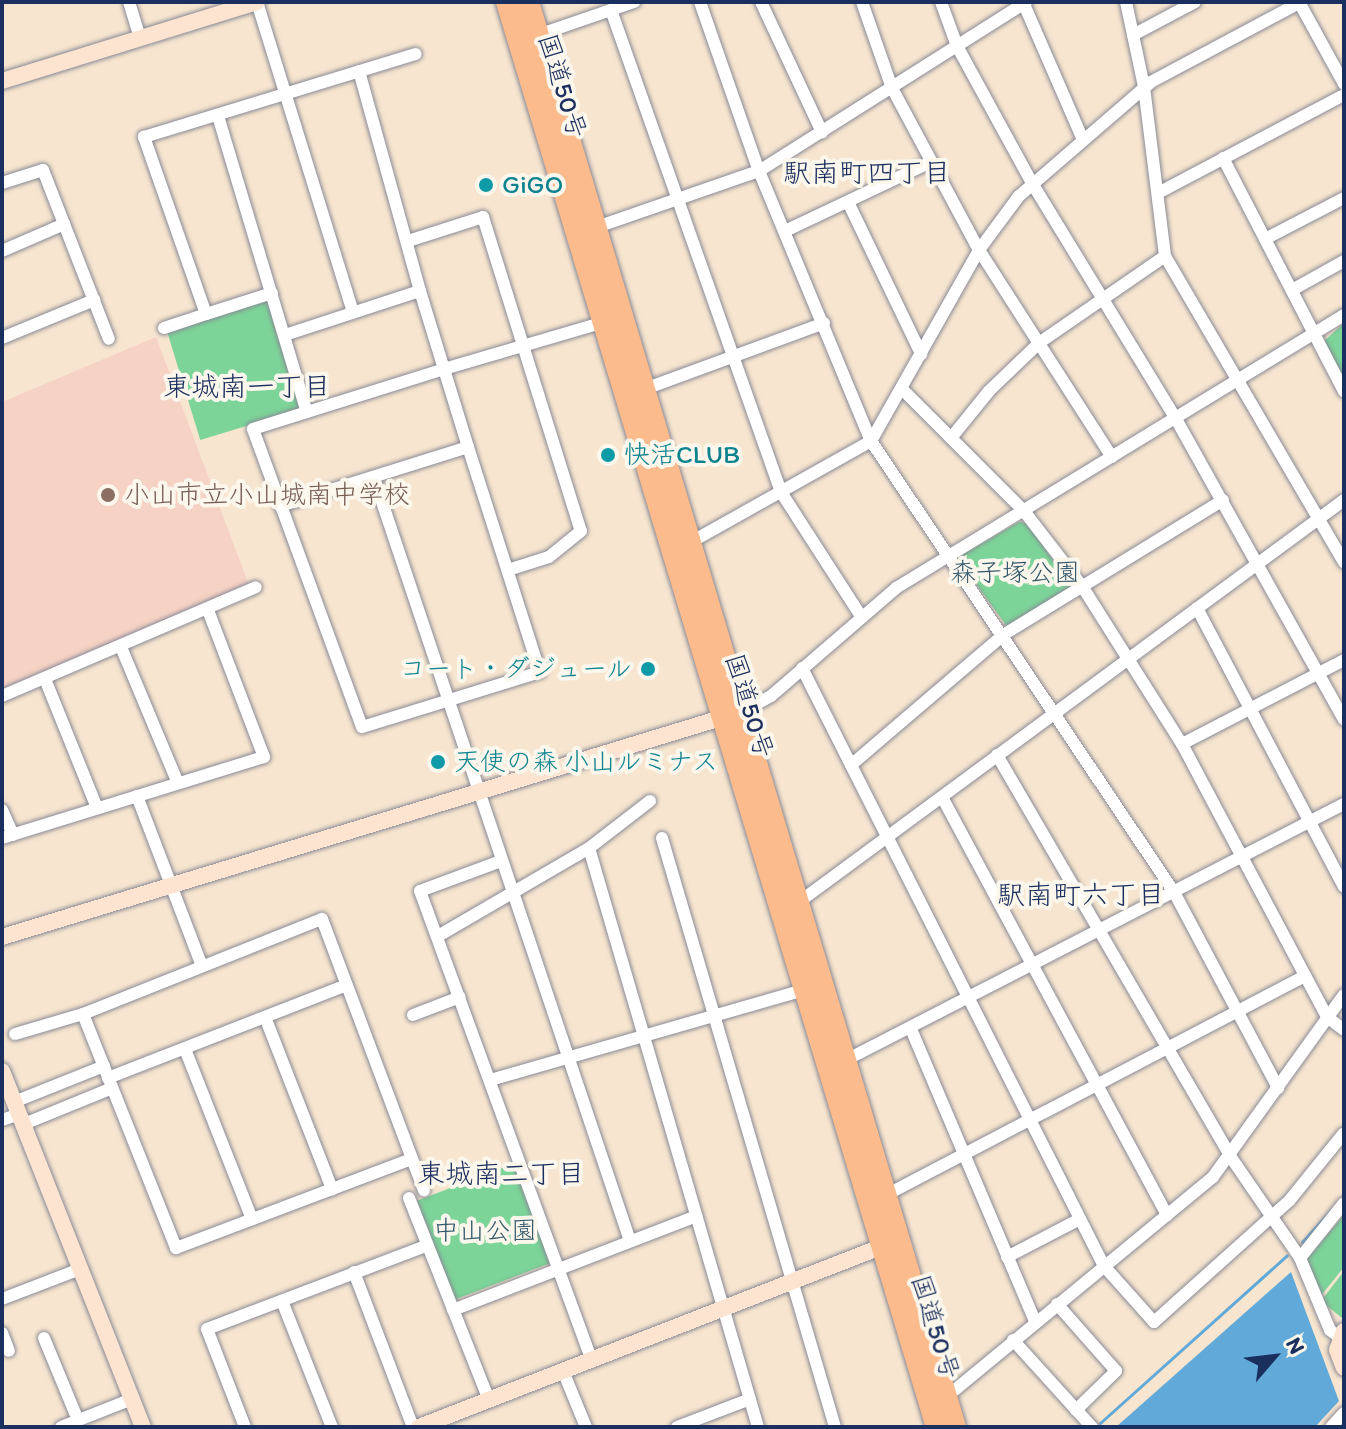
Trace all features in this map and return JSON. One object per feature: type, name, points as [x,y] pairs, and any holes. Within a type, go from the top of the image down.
[{"type":"highway","name":"国道50号","points":[[507,2],[605,322],[733,715],[799,902],[886,1195],[891,1244]]},
{"type":"highway","name":"国道50号","points":[[528,2],[642,390],[691,542],[733,715],[807,989],[891,1244],[936,1417],[955,1427]]},
{"type":"street","points":[[129,2],[140,38]]},
{"type":"street","points":[[2,81],[257,2],[353,313]]},
{"type":"street","points":[[538,35],[634,2]]},
{"type":"street","points":[[700,2],[759,171],[871,441],[1174,892],[1278,1088]]},
{"type":"street","points":[[761,2],[822,132]]},
{"type":"street","points":[[862,2],[892,88],[979,250],[1112,457]]},
{"type":"street","points":[[941,2],[957,46],[1032,183],[1260,563],[1344,719]]},
{"type":"street","points":[[594,228],[759,171],[1024,2],[1082,138]]},
{"type":"street","points":[[1126,2],[1144,87],[1165,256],[1344,562]]},
{"type":"street","points":[[1133,35],[1195,2]]},
{"type":"street","points":[[691,542],[871,441],[903,390],[979,250],[1032,183],[1144,87],[1300,2],[1344,84]]},
{"type":"street","points":[[611,10],[781,492],[861,616]]},
{"type":"street","points":[[206,314],[144,137],[416,54]]},
{"type":"street","points":[[359,71],[420,291],[444,369],[468,447],[540,672],[362,727],[253,429],[444,369],[605,322]]},
{"type":"street","points":[[1158,193],[1344,95]]},
{"type":"street","points":[[218,116],[307,412]]},
{"type":"street","points":[[1223,158],[1344,391]]},
{"type":"street","points":[[785,231],[931,162]]},
{"type":"street","points":[[2,183],[43,170],[109,339]]},
{"type":"street","points":[[1265,239],[1344,198]]},
{"type":"street","points":[[848,202],[921,354]]},
{"type":"street","points":[[408,241],[483,217],[581,531],[549,557],[508,570]]},
{"type":"street","points":[[2,251],[64,224]]},
{"type":"street","points":[[951,438],[989,391],[1039,343],[1165,256]]},
{"type":"street","points":[[1292,290],[1344,261]]},
{"type":"street","points":[[285,335],[420,291]]},
{"type":"street","points":[[164,328],[272,293]]},
{"type":"street","points":[[2,338],[94,300]]},
{"type":"street","points":[[2,937],[733,715],[771,696],[861,616],[950,555],[1344,315]]},
{"type":"street","points":[[642,390],[824,323]]},
{"type":"street","points":[[903,390],[1024,511],[1082,586],[1182,744],[1327,1017],[1344,1030]]},
{"type":"street","points":[[280,506],[468,447]]},
{"type":"street","points":[[374,478],[630,1241]]},
{"type":"street","points":[[851,765],[1003,635],[1223,500]]},
{"type":"street","points":[[799,902],[1344,500]]},
{"type":"street","points":[[2,696],[256,587]]},
{"type":"street","points":[[1197,608],[1344,887]]},
{"type":"street","points":[[2,810],[7,837],[264,757],[208,610]]},
{"type":"street","points":[[121,647],[178,783]]},
{"type":"street","points":[[1182,744],[1344,660]]},
{"type":"street","points":[[802,668],[1104,1266],[1154,1322],[1272,1217],[1344,1133]]},
{"type":"street","points":[[45,679],[97,808]]},
{"type":"street","points":[[997,755],[1230,1156],[1300,1258],[1330,1330],[1342,1334],[1337,1350],[1344,1368]]},
{"type":"street","points":[[137,796],[202,966]]},
{"type":"street","points":[[942,797],[1167,1215]]},
{"type":"street","points":[[438,936],[589,848],[650,801]]},
{"type":"street","points":[[846,1060],[1344,804]]},
{"type":"street","points":[[662,838],[835,1427]]},
{"type":"street","points":[[589,848],[758,1427]]},
{"type":"street","points":[[501,861],[420,891],[592,1361]]},
{"type":"street","points":[[15,1034],[83,1014],[322,919],[424,1191]]},
{"type":"street","points":[[886,1195],[1305,976]]},
{"type":"street","points":[[2,1120],[347,985]]},
{"type":"street","points":[[490,1080],[807,989]]},
{"type":"street","points":[[936,1417],[1013,1340],[1213,1177],[1344,995]]},
{"type":"street","points":[[413,1015],[460,997]]},
{"type":"street","points":[[83,1014],[176,1248],[411,1159]]},
{"type":"street","points":[[265,1017],[332,1189]]},
{"type":"street","points":[[911,1029],[1035,1321]]},
{"type":"street","points":[[185,1049],[252,1219]]},
{"type":"street","points":[[2,1071],[143,1427]]},
{"type":"street","points":[[19,1113],[108,1077]]},
{"type":"street","points":[[409,1198],[489,1400]]},
{"type":"street","points":[[1300,1258],[1344,1203]]},
{"type":"street","points":[[453,1310],[697,1216]]},
{"type":"street","points":[[1007,1257],[1080,1219]]},
{"type":"street","points":[[354,1272],[416,1427],[891,1244]]},
{"type":"street","points":[[245,1427],[207,1329],[428,1245]]},
{"type":"street","points":[[2,1299],[80,1269]]},
{"type":"street","points":[[282,1301],[332,1427]]},
{"type":"street","points":[[1057,1304],[1116,1371],[1076,1410]]},
{"type":"street","points":[[2,1333],[9,1351]]},
{"type":"street","points":[[44,1338],[78,1420]]},
{"type":"street","points":[[1013,1340],[1092,1427]]},
{"type":"street","points":[[563,1371],[586,1427]]},
{"type":"street","points":[[61,1427],[132,1399]]},
{"type":"street","points":[[677,1427],[750,1399]]},
{"type":"street","points":[[1331,1427],[1344,1413]]},
{"type":"shaded area","name":"小山市立小山城南中学校","points":[[156,337],[250,588],[2,691],[2,402]]},
{"type":"green space","points":[[268,299],[302,409],[200,440],[167,330]]},
{"type":"green space","points":[[1344,323],[1344,380],[1324,341]]},
{"type":"green space","name":"森子塚公園","points":[[1019,522],[1027,523],[1072,587],[1008,628],[961,563],[962,555]]},
{"type":"green space","name":"中山公園","points":[[515,1163],[553,1262],[455,1300],[417,1201]]},
{"type":"green space","points":[[1344,1215],[1344,1267],[1320,1297],[1305,1261]]},
{"type":"green space","points":[[1344,1271],[1344,1315],[1342,1318],[1321,1301]]},
{"type":"water","points":[[1291,1272],[1339,1401],[1315,1427],[1116,1427]]},
{"type":"waterway","points":[[1302,1242],[1332,1209]]},
{"type":"waterway","points":[[1100,1423],[1287,1255]]},
{"type":"place","name":"GiGO","points":[[486,185]]},
{"type":"place","name":"快活CLUB","points":[[608,455]]},
{"type":"place","name":"小山市立小山城南中学校","points":[[108,495]]},
{"type":"place","name":"コート・ダジュール","points":[[648,669]]},
{"type":"place","name":"天使の森 小山ルミナス","points":[[438,762]]},
{"type":"district","name":"駅南町四丁目","points":[[867,172]]},
{"type":"district","name":"東城南一丁目","points":[[247,386]]},
{"type":"district","name":"駅南町六丁目","points":[[1081,894]]},
{"type":"district","name":"東城南二丁目","points":[[501,1173]]}]
